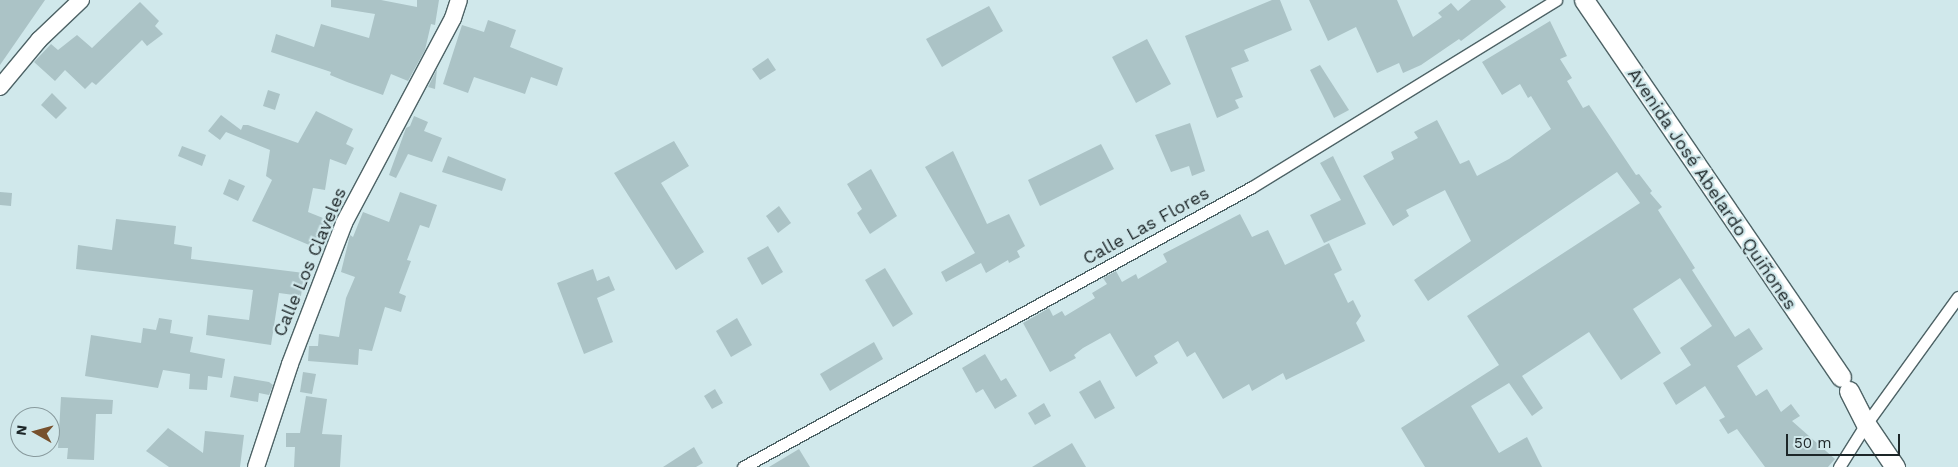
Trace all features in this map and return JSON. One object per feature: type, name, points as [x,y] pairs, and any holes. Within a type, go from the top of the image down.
[{"type":"main road","name":"Avenida José Abelardo Quiñones","points":[[1584,0],[1845,384],[1866,424],[1895,467]]},
{"type":"street","points":[[0,87],[38,40],[81,0]]},
{"type":"street","name":"Calle Los Claveles","points":[[256,467],[290,364],[344,223],[459,0]]},
{"type":"street","name":"Calle Las Flores","points":[[743,467],[1252,187],[1556,0]]},
{"type":"street","points":[[1839,467],[1866,424],[1958,297]]},
{"type":"building","points":[[0,0],[45,0],[0,65]]},
{"type":"building","points":[[331,0],[381,0],[417,7],[417,0],[439,0],[435,25],[431,24],[425,50],[408,81],[391,74],[383,95],[330,75],[331,72],[271,52],[276,34],[314,47],[321,24],[369,38],[375,14],[331,7]]},
{"type":"building","points":[[1272,0],[1280,0],[1292,30],[1244,50],[1249,61],[1231,68],[1243,97],[1235,100],[1239,108],[1217,118],[1185,36]]},
{"type":"building","points":[[1309,0],[1397,0],[1413,37],[1442,17],[1438,13],[1451,3],[1458,11],[1471,0],[1500,0],[1506,7],[1461,41],[1459,39],[1421,65],[1403,73],[1399,63],[1377,73],[1356,27],[1328,41]]},
{"type":"building","points":[[140,2],[159,21],[155,26],[163,34],[147,46],[142,40],[96,85],[92,82],[85,89],[65,70],[55,81],[34,62],[51,44],[58,50],[77,35],[92,48]]},
{"type":"building","points":[[989,6],[1003,31],[942,67],[926,39]]},
{"type":"building","points":[[488,20],[516,30],[510,47],[563,68],[557,86],[531,77],[525,94],[474,77],[468,93],[443,84],[462,25],[484,32]]},
{"type":"building","points":[[1550,21],[1567,56],[1560,59],[1572,78],[1567,81],[1583,108],[1589,105],[1636,175],[1639,174],[1652,191],[1650,193],[1662,207],[1658,210],[1695,268],[1692,270],[1735,337],[1749,328],[1763,349],[1737,366],[1756,396],[1767,389],[1781,412],[1791,404],[1800,416],[1792,421],[1835,459],[1828,467],[1765,467],[1737,429],[1728,434],[1719,420],[1725,417],[1705,386],[1676,405],[1663,383],[1691,365],[1680,348],[1712,326],[1680,278],[1633,309],[1661,353],[1621,380],[1589,332],[1522,376],[1543,408],[1532,416],[1509,383],[1471,406],[1499,453],[1527,437],[1542,467],[1425,467],[1401,428],[1499,365],[1467,316],[1640,203],[1617,172],[1428,301],[1414,280],[1471,241],[1445,190],[1406,210],[1409,216],[1393,226],[1363,176],[1394,159],[1391,152],[1418,138],[1414,132],[1437,120],[1460,164],[1469,160],[1477,176],[1509,159],[1551,129],[1531,96],[1528,98],[1520,84],[1502,95],[1482,62]]},
{"type":"building","points":[[1147,39],[1171,84],[1136,103],[1112,57]]},
{"type":"building","points":[[768,58],[776,70],[760,80],[752,69]]},
{"type":"building","points":[[1320,65],[1349,110],[1334,118],[1310,70]]},
{"type":"building","points":[[437,69],[435,89],[428,87]]},
{"type":"building","points":[[268,90],[280,94],[275,110],[263,106]]},
{"type":"building","points":[[52,93],[67,108],[56,119],[41,105]]},
{"type":"building","points":[[316,111],[353,129],[346,144],[354,148],[346,165],[330,159],[325,190],[313,188],[308,212],[333,222],[321,250],[252,221],[272,180],[266,176],[270,150],[226,132],[220,140],[208,131],[221,115],[241,130],[243,125],[248,125],[298,143]]},
{"type":"building","points":[[414,116],[428,122],[424,131],[442,138],[432,162],[408,154],[396,178],[389,175],[406,128],[410,126]]},
{"type":"building","points":[[1190,123],[1205,171],[1192,176],[1189,166],[1171,172],[1155,135]]},
{"type":"building","points":[[674,141],[689,166],[661,183],[704,252],[676,270],[614,173]]},
{"type":"building","points":[[1101,144],[1114,169],[1040,206],[1028,180]]},
{"type":"building","points":[[182,146],[206,155],[202,166],[178,156]]},
{"type":"building","points":[[953,151],[987,224],[1009,214],[1025,246],[1017,251],[1020,257],[1009,263],[1008,260],[986,273],[981,263],[946,282],[941,272],[975,253],[925,167]]},
{"type":"building","points":[[448,156],[506,179],[502,191],[442,172]]},
{"type":"building","points":[[1333,156],[1366,224],[1324,243],[1310,215],[1341,200],[1320,163]]},
{"type":"building","points":[[871,169],[897,216],[870,234],[857,213],[862,209],[847,184]]},
{"type":"building","points":[[229,179],[245,186],[238,201],[223,194]]},
{"type":"building","points":[[0,192],[12,193],[11,206],[0,205]]},
{"type":"building","points":[[400,192],[437,205],[429,228],[420,225],[407,260],[411,261],[399,293],[406,296],[401,312],[385,307],[372,351],[359,349],[358,365],[308,361],[309,346],[318,346],[319,334],[339,337],[346,298],[355,277],[341,272],[350,235],[353,237],[363,212],[389,222]]},
{"type":"building","points":[[779,206],[791,223],[778,233],[766,216]]},
{"type":"building","points":[[1240,214],[1252,237],[1268,230],[1285,265],[1329,243],[1342,270],[1334,274],[1348,303],[1353,300],[1361,316],[1356,323],[1365,341],[1286,380],[1283,373],[1252,391],[1249,384],[1223,399],[1195,352],[1187,357],[1178,341],[1154,356],[1158,363],[1136,377],[1110,333],[1083,348],[1074,355],[1076,358],[1050,372],[1023,323],[1049,308],[1053,316],[1062,311],[1065,316],[1095,298],[1092,293],[1107,284],[1103,278],[1116,271],[1122,282],[1136,274],[1138,279],[1167,262],[1163,254]]},
{"type":"building","points":[[116,219],[176,226],[174,244],[192,247],[191,259],[304,273],[301,296],[279,293],[271,345],[206,335],[208,315],[249,320],[253,290],[76,269],[78,245],[112,250]]},
{"type":"building","points":[[768,246],[783,272],[762,285],[747,258]]},
{"type":"building","points":[[885,268],[913,314],[893,327],[865,280]]},
{"type":"building","points":[[593,269],[597,281],[609,276],[615,290],[597,298],[613,342],[584,354],[557,283]]},
{"type":"building","points":[[159,318],[172,320],[170,333],[193,337],[190,352],[225,359],[222,378],[208,376],[207,390],[189,389],[190,374],[163,370],[158,388],[85,376],[91,335],[141,343],[143,328],[156,330]]},
{"type":"building","points":[[737,318],[752,345],[731,357],[716,331]]},
{"type":"building","points":[[874,342],[883,359],[830,391],[820,374]]},
{"type":"building","points":[[985,354],[1001,381],[1006,378],[1017,396],[995,409],[983,389],[976,393],[962,368]]},
{"type":"building","points":[[303,372],[316,374],[312,394],[300,392]]},
{"type":"building","points":[[234,376],[269,382],[273,385],[269,395],[259,393],[258,402],[230,397]]},
{"type":"building","points":[[1100,380],[1115,408],[1095,419],[1079,392]]},
{"type":"building","points":[[715,389],[723,403],[712,409],[704,396]]},
{"type":"building","points":[[306,396],[327,399],[322,434],[342,435],[340,467],[294,467],[295,447],[286,447],[286,433],[300,433]]},
{"type":"building","points":[[61,397],[113,400],[112,414],[96,414],[94,460],[67,459],[68,448],[60,448]]},
{"type":"building","points":[[1044,403],[1051,416],[1035,425],[1028,413]]},
{"type":"building","points":[[168,428],[203,453],[205,431],[244,435],[240,467],[169,467],[146,451]]},
{"type":"building","points":[[1072,443],[1086,467],[1032,467]]},
{"type":"building","points":[[694,447],[703,463],[696,467],[663,467]]},
{"type":"building","points":[[799,449],[810,467],[769,467]]}]
